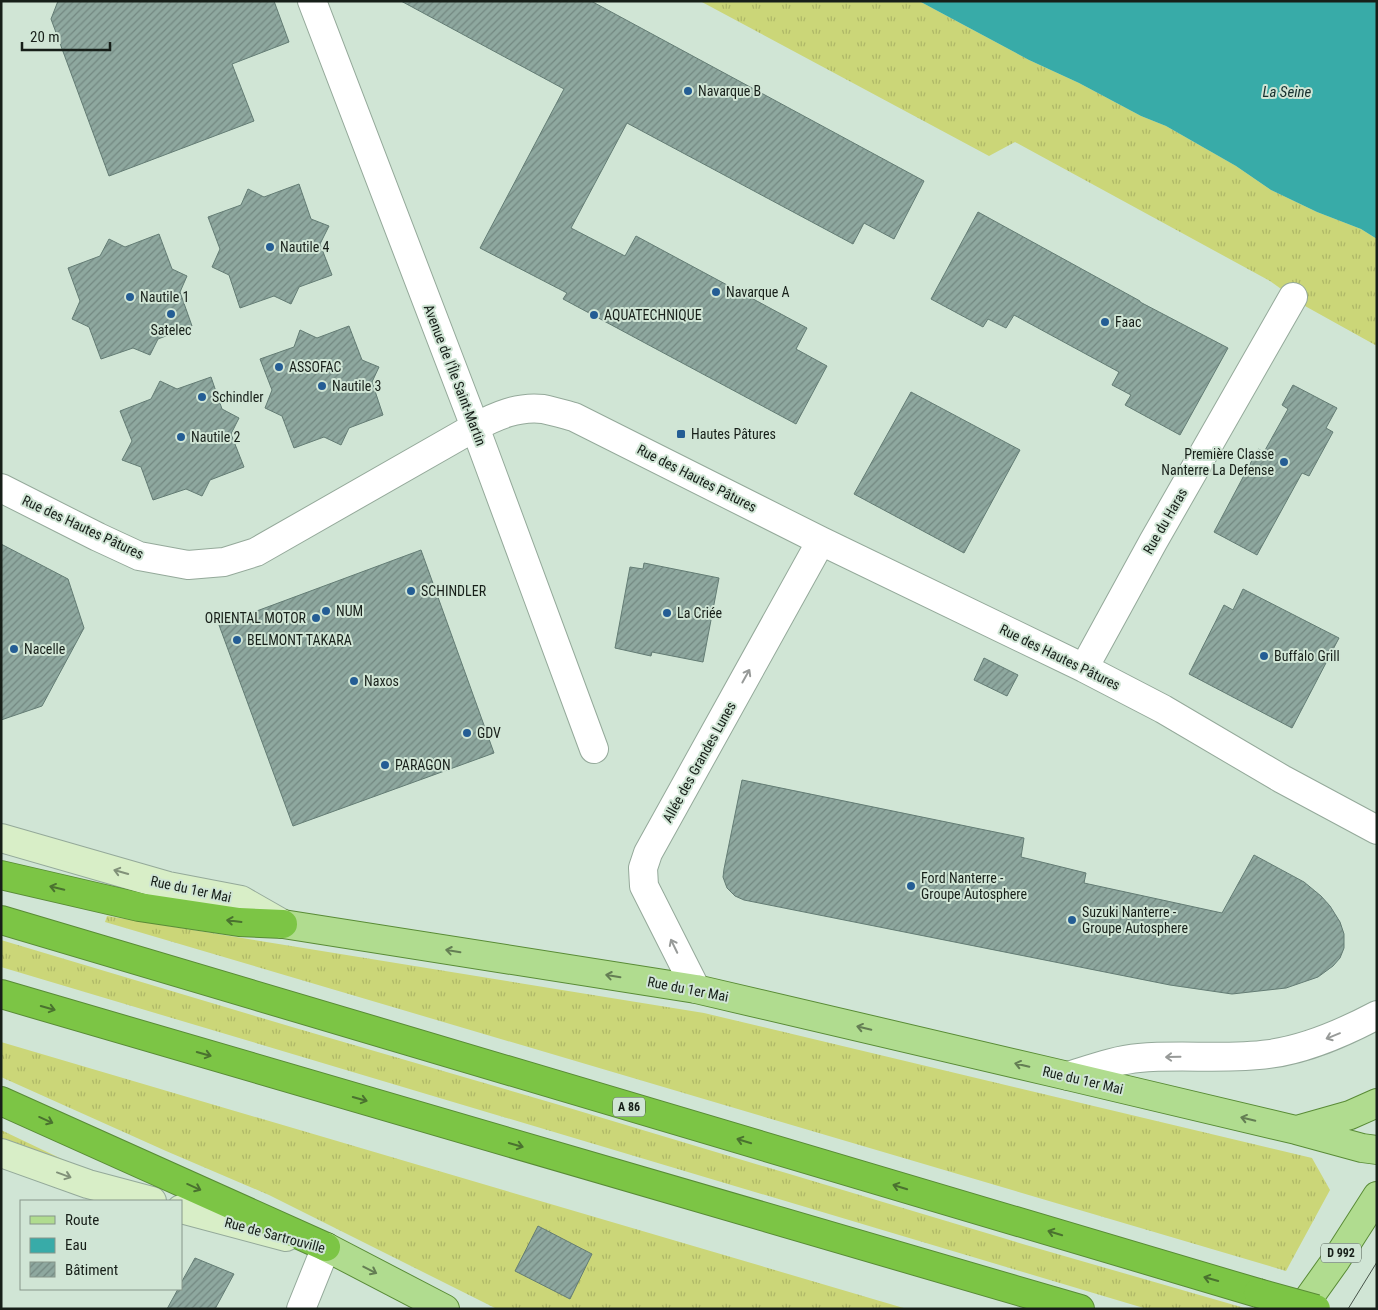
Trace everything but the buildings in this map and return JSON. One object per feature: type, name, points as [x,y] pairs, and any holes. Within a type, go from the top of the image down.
[{"type":"highway","points":[[1,875],[139,907],[239,922],[283,924]]},
{"type":"highway","name":"A 86","points":[[1,920],[1316,1309]]},
{"type":"highway","points":[[1,994],[1080,1309]]},
{"type":"highway","points":[[1,1101],[326,1247]]},
{"type":"main road","name":"Rue du 1er Mai","points":[[1,838],[168,886],[241,900],[283,924],[696,989],[1296,1130],[1362,1148],[1377,1150]]},
{"type":"main road","points":[[1296,1130],[1350,1115],[1377,1104]]},
{"type":"main road","points":[[1,1153],[88,1184],[148,1200]]},
{"type":"main road","name":"D 992","points":[[1301,1309],[1336,1260],[1377,1196]]},
{"type":"main road","name":"Rue de Sartrouville","points":[[182,1209],[326,1247],[445,1309]]},
{"type":"main road","points":[[1308,1309],[1336,1260]]},
{"type":"street","name":"Avenue de l'Île Saint-Martin","points":[[312,1],[475,427],[594,749]]},
{"type":"street","name":"Rue du Haras","points":[[1084,668],[1153,542],[1293,297]]},
{"type":"street","name":"Rue des Hautes Pâtures","points":[[1,488],[139,556],[188,565],[224,562],[256,552],[497,415],[521,409],[541,409],[574,417],[821,541],[1084,668],[1163,709],[1377,830]]},
{"type":"street","name":"Allée des Grandes Lunes","points":[[696,989],[644,886],[643,868],[648,853],[821,541]]},
{"type":"street","points":[[1068,1076],[1110,1063],[1140,1058],[1251,1056],[1277,1053],[1327,1038],[1357,1026],[1377,1015]]},
{"type":"street","points":[[302,1309],[326,1247]]},
{"type":"green space","points":[[700,1],[919,1],[1029,60],[1079,83],[1141,116],[1166,126],[1236,166],[1271,190],[1317,212],[1361,229],[1377,239],[1377,346],[1305,306],[1270,281],[1015,142],[989,156]]},
{"type":"green space","points":[[107,916],[704,1013],[1312,1158],[1330,1190],[1286,1271],[105,922]]},
{"type":"green space","points":[[1,940],[1026,1245],[1248,1309],[1147,1309],[1,967]]},
{"type":"green space","points":[[1,1042],[907,1309],[497,1309],[269,1195],[1,1077]]},
{"type":"green space","points":[[1,1130],[110,1182],[1,1140]]},
{"type":"water","name":"La Seine","points":[[919,1],[1377,1],[1377,239],[1361,229],[1317,212],[1271,190],[1236,166],[1166,126],[1141,116],[1079,83],[1029,60]]},
{"type":"tram line","points":[[1348,1309],[1377,1262]]},
{"type":"place","name":"Navarque B","points":[[688,91]]},
{"type":"place","name":"Nautile 4","points":[[270,247]]},
{"type":"place","name":"Navarque A","points":[[716,292]]},
{"type":"place","name":"Nautile 1","points":[[130,297]]},
{"type":"place","name":"Satelec","points":[[171,314]]},
{"type":"place","name":"AQUATECHNIQUE","points":[[594,315]]},
{"type":"place","name":"Faac","points":[[1105,322]]},
{"type":"place","name":"ASSOFAC","points":[[279,367]]},
{"type":"place","name":"Nautile 3","points":[[322,386]]},
{"type":"place","name":"Schindler","points":[[202,397]]},
{"type":"place","name":"Hautes Pâtures","points":[[681,434]]},
{"type":"place","name":"Nautile 2","points":[[181,437]]},
{"type":"place","name":"Première Classe Nanterre La Defense","points":[[1284,462]]},
{"type":"place","name":"SCHINDLER","points":[[411,591]]},
{"type":"place","name":"NUM","points":[[326,611]]},
{"type":"place","name":"La Criée","points":[[667,613]]},
{"type":"place","name":"ORIENTAL MOTOR","points":[[316,618]]},
{"type":"place","name":"BELMONT TAKARA","points":[[237,640]]},
{"type":"place","name":"Nacelle","points":[[14,649]]},
{"type":"place","name":"Buffalo Grill","points":[[1264,656]]},
{"type":"place","name":"Naxos","points":[[354,681]]},
{"type":"place","name":"GDV","points":[[467,733]]},
{"type":"place","name":"PARAGON","points":[[385,765]]},
{"type":"place","name":"Ford Nanterre - Groupe Autosphere","points":[[911,886]]},
{"type":"place","name":"Suzuki Nanterre - Groupe Autosphere","points":[[1072,920]]}]
